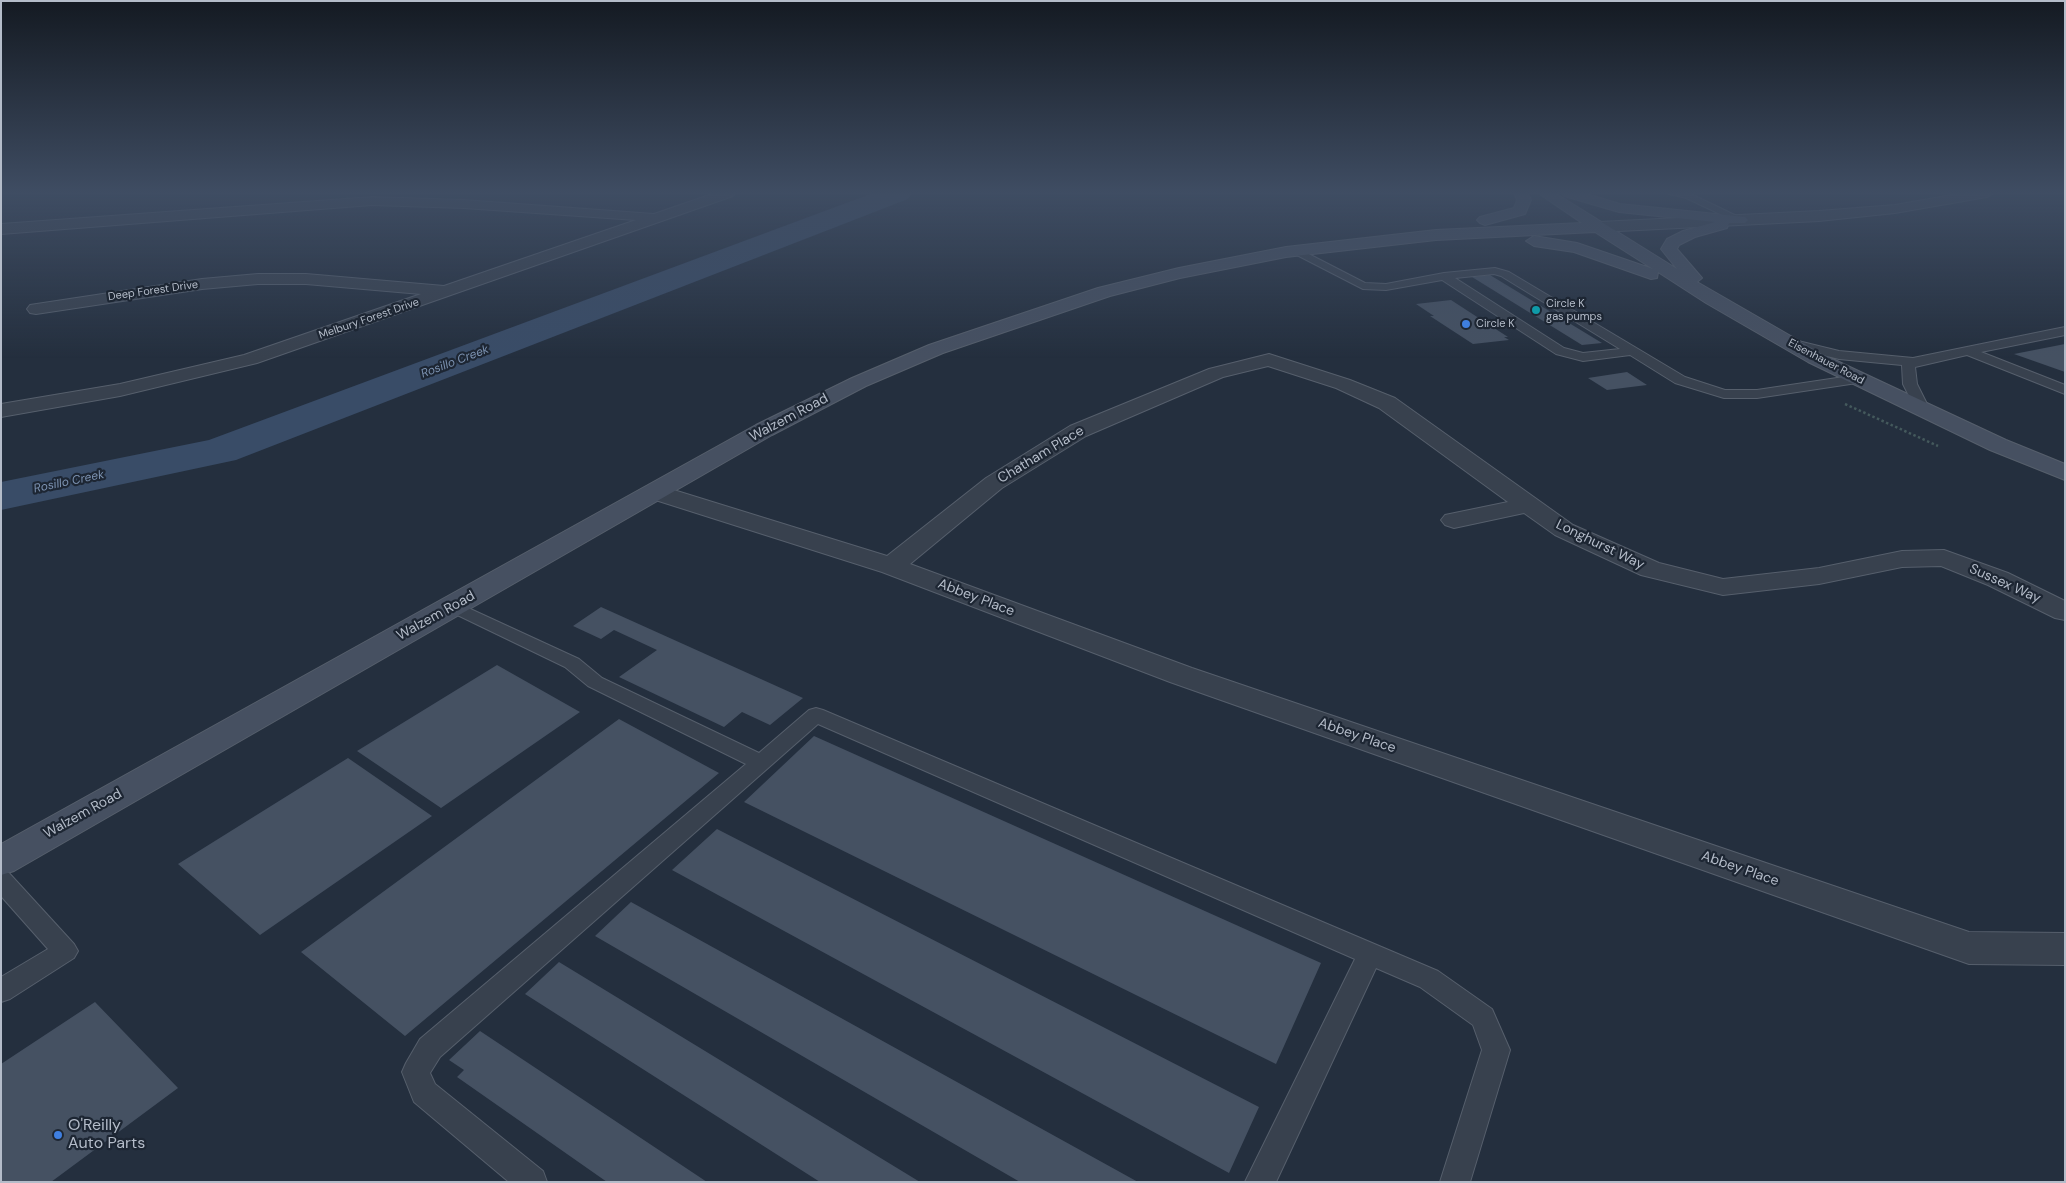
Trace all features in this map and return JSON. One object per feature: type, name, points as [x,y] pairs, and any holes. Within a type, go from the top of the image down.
[{"type":"main road","name":"Walzem Road","points":[[1,860],[773,426],[859,382],[936,349],[1104,292],[1188,271],[1318,248]]},
{"type":"main road","points":[[1579,248],[1603,255],[1712,300]]},
{"type":"main road","name":"Eisenhauer Road","points":[[1632,248],[1712,300],[1857,379],[2065,473]]},
{"type":"main road","points":[[1670,248],[1669,250],[1712,300]]},
{"type":"street","name":"Melbury Forest Drive","points":[[1,411],[120,390],[198,373],[299,344],[570,248]]},
{"type":"street","name":"Deep Forest Drive","points":[[36,309],[202,284],[258,278],[306,279],[451,290]]},
{"type":"street","name":"Longhurst Way","points":[[1268,360],[1343,384],[1387,403],[1564,530],[1650,570],[1723,587],[1819,576],[1941,551]]},
{"type":"street","name":"Chatham Place","points":[[890,566],[994,483],[1078,431],[1216,373],[1268,360]]},
{"type":"street","name":"Abbey Place","points":[[655,492],[890,566],[1181,675],[1969,948],[2065,949]]},
{"type":"street","points":[[1454,520],[1528,505]]},
{"type":"street","name":"Sussex Way","points":[[1941,551],[2065,612]]},
{"type":"lane","points":[[1296,251],[1363,286],[1386,287],[1482,271],[1495,271],[1505,274],[1680,380],[1724,394],[1757,394],[1857,379]]},
{"type":"lane","points":[[1444,276],[1560,351],[1583,357],[1633,351]]},
{"type":"lane","points":[[1790,343],[1839,356],[1913,362],[2065,331]]},
{"type":"lane","points":[[1968,350],[2065,390]]},
{"type":"lane","points":[[1913,362],[1908,366],[1910,384],[1923,410]]},
{"type":"lane","points":[[453,606],[572,663],[596,682],[762,763]]},
{"type":"lane","points":[[532,1182],[424,1093],[416,1072],[430,1048],[816,715],[1429,980],[1483,1017],[1496,1050],[1455,1182]]},
{"type":"lane","points":[[1,880],[65,951],[1,991]]},
{"type":"lane","points":[[1260,1182],[1370,954]]},
{"type":"path","points":[[1845,404],[1938,446]]},
{"type":"building","name":"Circle K gas pumps","points":[[1490,275],[1602,343],[1582,345],[1472,277]]},
{"type":"building","name":"Circle K","points":[[1451,300],[1508,337],[1504,337],[1509,340],[1473,344],[1430,316],[1434,316],[1416,304]]},
{"type":"building","points":[[2065,344],[2065,372],[2014,354]]},
{"type":"building","points":[[1627,372],[1647,385],[1607,390],[1588,378]]},
{"type":"building","points":[[601,607],[803,698],[770,725],[742,712],[724,727],[619,677],[657,650],[614,630],[601,639],[573,626]]},
{"type":"building","points":[[497,665],[580,712],[441,808],[357,751]]},
{"type":"building","points":[[619,719],[719,773],[405,1036],[301,952]]},
{"type":"building","points":[[814,736],[1321,963],[1276,1064],[744,802]]},
{"type":"building","points":[[348,758],[432,816],[260,935],[178,864]]},
{"type":"building","points":[[717,829],[1259,1107],[1229,1173],[672,870]]},
{"type":"building","points":[[631,902],[1138,1182],[1020,1182],[595,936]]},
{"type":"building","points":[[559,962],[920,1182],[820,1182],[525,994]]},
{"type":"building","name":"O'Reilly Auto Parts","points":[[95,1002],[178,1088],[51,1182],[1,1182],[1,1064]]},
{"type":"building","points":[[480,1031],[707,1182],[607,1182],[457,1077],[464,1070],[449,1060]]},
{"type":"waterway","name":"Rosillo Creek","points":[[1,496],[220,451],[753,248]]},
{"type":"place","name":"Circle K gas pumps","points":[[1536,310]]},
{"type":"place","name":"Circle K","points":[[1466,324]]},
{"type":"place","name":"O'Reilly Auto Parts","points":[[58,1135]]}]
